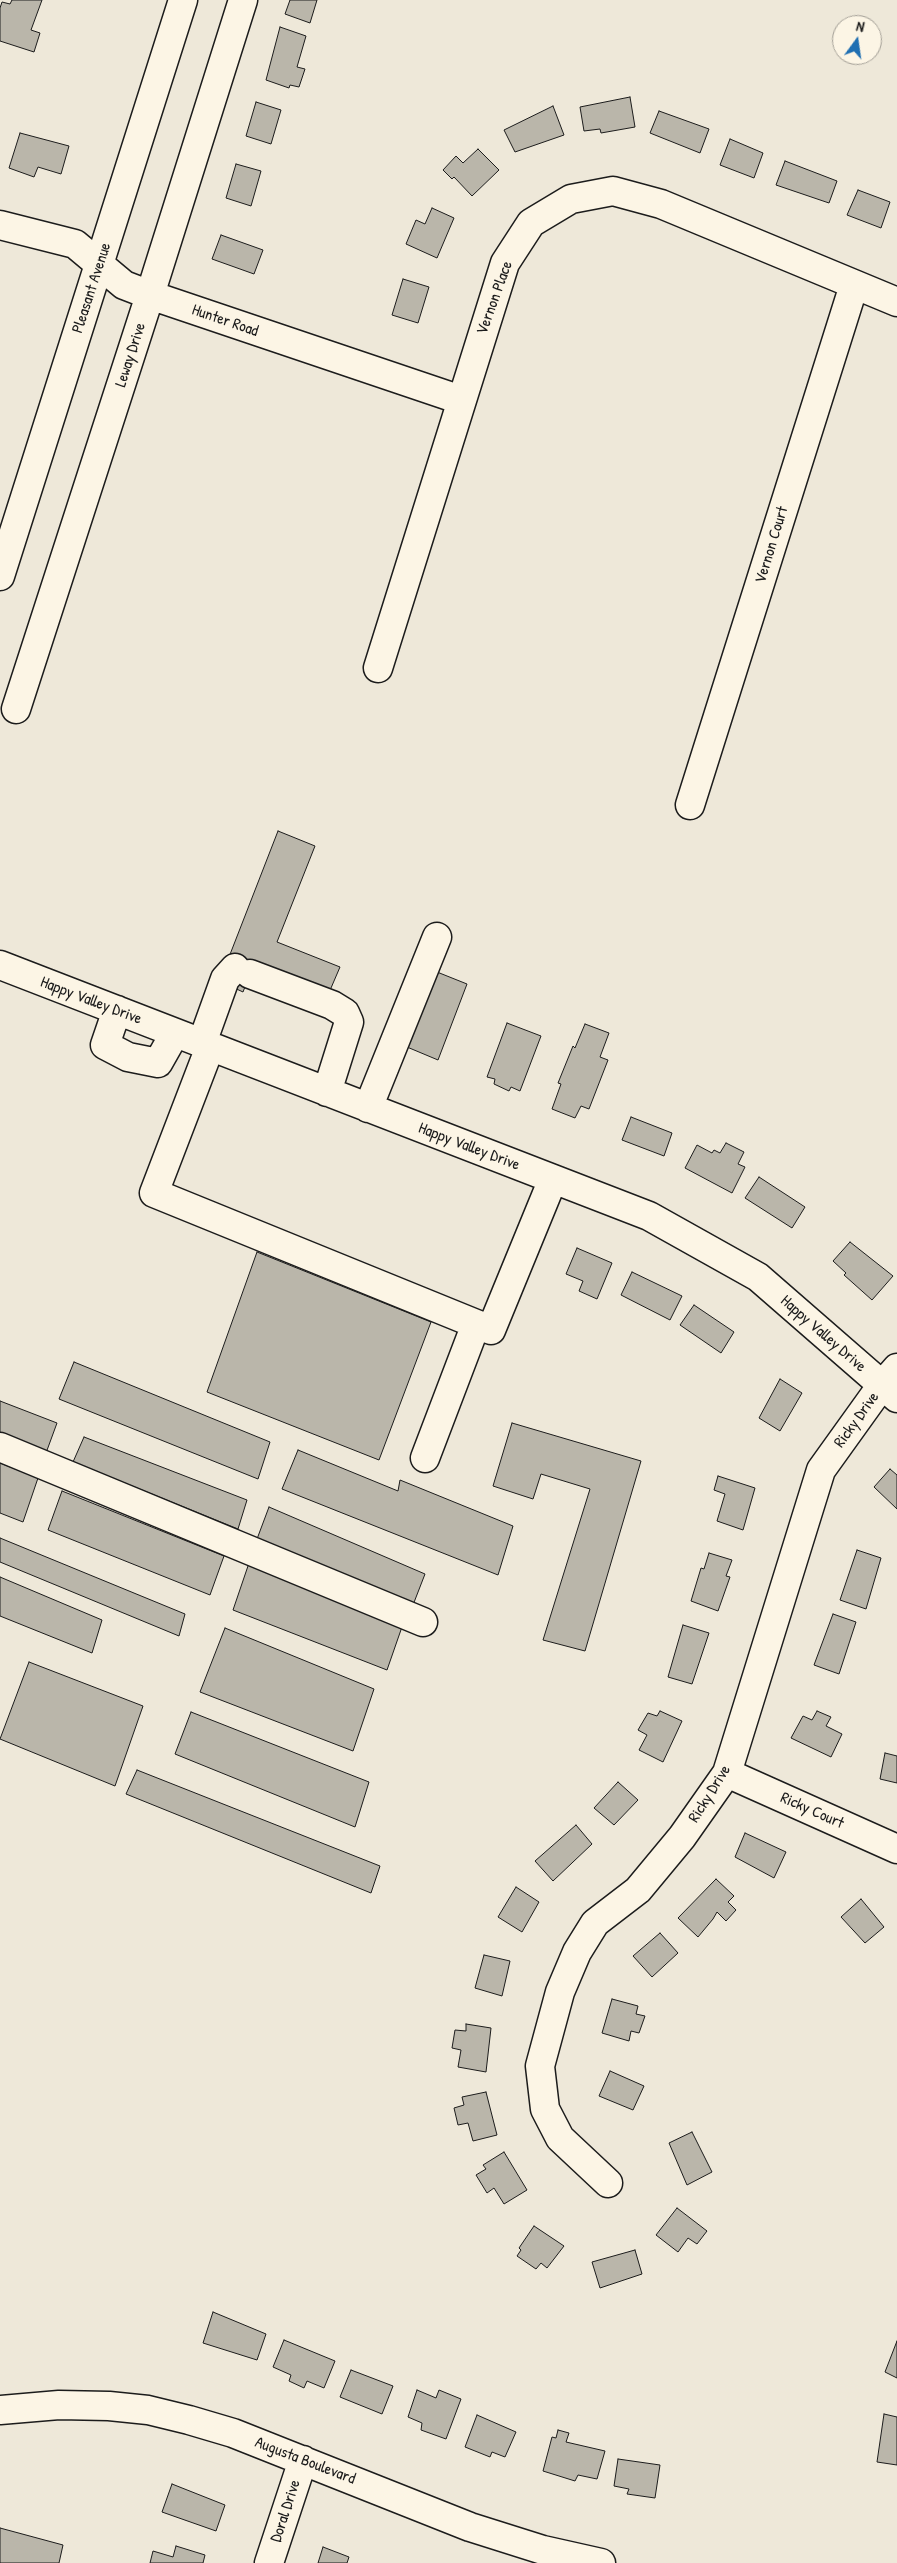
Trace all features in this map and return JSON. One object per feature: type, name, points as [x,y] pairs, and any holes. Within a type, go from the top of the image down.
[{"type":"street","name":"Pleasant Avenue","points":[[0,576],[183,0]]},
{"type":"street","name":"Leway Drive","points":[[16,709],[243,0]]},
{"type":"street","name":"Vernon Place","points":[[378,668],[505,263],[531,223],[571,199],[613,191],[661,204],[897,302]]},
{"type":"street","name":"Hunter Road","points":[[0,225],[75,244],[124,285],[150,295],[461,400]]},
{"type":"street","name":"Vernon Court","points":[[690,806],[854,285]]},
{"type":"street","points":[[368,1108],[437,937]]},
{"type":"street","name":"Happy Valley Drive","points":[[0,966],[649,1216],[758,1278],[892,1384]]},
{"type":"street","points":[[327,1092],[349,1022],[344,1013],[332,1004],[243,971],[225,979],[206,1045],[154,1193],[491,1330],[553,1179]]},
{"type":"street","points":[[117,1010],[105,1045],[128,1057],[158,1063],[175,1033]]},
{"type":"street","points":[[425,1458],[476,1324]]},
{"type":"street","name":"Ricky Drive","points":[[608,2183],[560,2138],[545,2109],[540,2066],[560,1992],[577,1952],[595,1923],[638,1890],[682,1837],[727,1773],[821,1470],[892,1384]]},
{"type":"street","points":[[0,1447],[423,1622]]},
{"type":"street","name":"Ricky Court","points":[[727,1773],[897,1849]]},
{"type":"street","name":"Augusta Boulevard","points":[[0,2410],[60,2405],[109,2406],[148,2410],[233,2433],[470,2527],[543,2550],[601,2563]]},
{"type":"street","name":"Doral Drive","points":[[269,2563],[303,2460]]},
{"type":"building","points":[[12,0],[42,0],[31,30],[40,33],[34,52],[0,41],[0,8],[2,2],[10,4]]},
{"type":"building","points":[[290,0],[317,0],[310,23],[285,14]]},
{"type":"building","points":[[280,27],[306,36],[297,67],[305,69],[299,87],[290,85],[289,88],[266,80]]},
{"type":"building","points":[[630,97],[635,127],[601,133],[600,129],[584,131],[580,107]]},
{"type":"building","points":[[256,102],[281,110],[271,144],[246,136]]},
{"type":"building","points":[[553,106],[564,135],[515,152],[504,130]]},
{"type":"building","points":[[659,111],[709,129],[700,153],[650,133]]},
{"type":"building","points":[[20,133],[69,146],[61,174],[38,167],[34,177],[9,168]]},
{"type":"building","points":[[730,139],[763,153],[754,178],[720,165]]},
{"type":"building","points":[[478,149],[499,170],[472,196],[454,177],[452,179],[443,170],[456,156],[463,163]]},
{"type":"building","points":[[785,161],[837,181],[829,203],[776,185]]},
{"type":"building","points":[[236,164],[261,171],[251,206],[226,198]]},
{"type":"building","points":[[858,190],[890,202],[881,228],[847,215]]},
{"type":"building","points":[[432,208],[454,218],[437,258],[406,244],[416,220],[425,224]]},
{"type":"building","points":[[221,235],[263,250],[254,274],[212,259]]},
{"type":"building","points":[[403,279],[429,287],[418,323],[392,315]]},
{"type":"building","points":[[278,831],[315,846],[277,942],[340,967],[328,995],[253,966],[243,992],[228,985],[229,957]]},
{"type":"building","points":[[437,972],[467,984],[438,1060],[407,1047]]},
{"type":"building","points":[[507,1023],[541,1036],[520,1091],[511,1087],[509,1091],[494,1084],[495,1079],[487,1077]]},
{"type":"building","points":[[585,1024],[609,1033],[600,1057],[608,1060],[589,1109],[581,1106],[575,1118],[552,1109],[561,1084],[558,1083],[573,1046],[575,1048]]},
{"type":"building","points":[[631,1117],[672,1133],[664,1156],[622,1140]]},
{"type":"building","points":[[726,1143],[744,1152],[738,1164],[745,1167],[732,1193],[685,1168],[697,1145],[712,1153],[714,1150],[720,1153]]},
{"type":"building","points":[[759,1177],[805,1207],[792,1228],[745,1198]]},
{"type":"building","points":[[850,1242],[893,1276],[872,1300],[844,1275],[846,1273],[833,1261]]},
{"type":"building","points":[[577,1248],[612,1263],[597,1299],[579,1291],[583,1281],[566,1274]]},
{"type":"building","points":[[257,1252],[431,1322],[379,1460],[207,1392]]},
{"type":"building","points":[[632,1272],[682,1296],[670,1320],[621,1295]]},
{"type":"building","points":[[694,1305],[734,1332],[721,1353],[680,1325]]},
{"type":"building","points":[[74,1362],[270,1442],[258,1479],[59,1399]]},
{"type":"building","points":[[780,1379],[802,1393],[780,1431],[759,1418]]},
{"type":"building","points":[[0,1401],[57,1423],[46,1453],[0,1434]]},
{"type":"building","points":[[512,1423],[641,1461],[585,1651],[543,1640],[590,1489],[541,1474],[533,1499],[493,1486]]},
{"type":"building","points":[[84,1437],[247,1500],[238,1529],[73,1462]]},
{"type":"building","points":[[298,1450],[398,1491],[400,1480],[513,1526],[498,1575],[282,1489]]},
{"type":"building","points":[[0,1463],[38,1478],[23,1522],[0,1513]]},
{"type":"building","points":[[890,1469],[897,1475],[897,1509],[874,1487]]},
{"type":"building","points":[[718,1476],[755,1488],[743,1530],[717,1521],[725,1494],[714,1490]]},
{"type":"building","points":[[62,1491],[224,1556],[210,1595],[48,1530]]},
{"type":"building","points":[[269,1507],[425,1574],[413,1605],[257,1539]]},
{"type":"building","points":[[0,1538],[185,1614],[179,1636],[0,1562]]},
{"type":"building","points":[[857,1550],[881,1558],[866,1609],[840,1600]]},
{"type":"building","points":[[709,1553],[732,1560],[726,1576],[730,1577],[718,1611],[691,1601],[701,1568],[704,1569]]},
{"type":"building","points":[[249,1563],[403,1624],[387,1670],[233,1610]]},
{"type":"building","points":[[0,1577],[102,1620],[92,1653],[0,1616]]},
{"type":"building","points":[[833,1614],[856,1622],[839,1674],[814,1665]]},
{"type":"building","points":[[683,1625],[709,1633],[692,1684],[668,1677]]},
{"type":"building","points":[[225,1628],[374,1689],[353,1751],[200,1692]]},
{"type":"building","points":[[29,1662],[143,1706],[115,1786],[0,1739]]},
{"type":"building","points":[[660,1711],[682,1721],[663,1762],[639,1750],[647,1735],[638,1730],[648,1713],[657,1716]]},
{"type":"building","points":[[817,1711],[831,1717],[826,1726],[842,1734],[831,1757],[791,1738],[803,1716],[812,1720]]},
{"type":"building","points":[[191,1712],[369,1782],[355,1827],[175,1754]]},
{"type":"building","points":[[885,1753],[897,1756],[897,1783],[880,1779]]},
{"type":"building","points":[[137,1770],[380,1866],[371,1893],[126,1794]]},
{"type":"building","points":[[618,1782],[638,1800],[614,1825],[594,1808]]},
{"type":"building","points":[[576,1825],[592,1844],[553,1881],[535,1861]]},
{"type":"building","points":[[745,1833],[786,1852],[774,1878],[735,1857]]},
{"type":"building","points":[[716,1879],[734,1896],[728,1902],[736,1910],[726,1921],[717,1912],[698,1937],[678,1918]]},
{"type":"building","points":[[516,1887],[539,1902],[522,1932],[498,1917]]},
{"type":"building","points":[[861,1899],[884,1927],[865,1943],[841,1917]]},
{"type":"building","points":[[660,1933],[678,1953],[652,1977],[633,1956]]},
{"type":"building","points":[[484,1955],[510,1961],[502,1996],[475,1988]]},
{"type":"building","points":[[612,1999],[638,2006],[636,2014],[645,2016],[639,2033],[631,2031],[629,2041],[602,2033]]},
{"type":"building","points":[[466,2024],[491,2028],[486,2072],[458,2067],[461,2050],[452,2048],[455,2030],[466,2031]]},
{"type":"building","points":[[610,2071],[644,2086],[633,2110],[599,2096]]},
{"type":"building","points":[[486,2092],[497,2135],[473,2141],[468,2123],[458,2125],[454,2108],[464,2105],[462,2097]]},
{"type":"building","points":[[692,2132],[712,2172],[687,2185],[669,2143]]},
{"type":"building","points":[[504,2152],[527,2190],[504,2204],[494,2188],[487,2193],[476,2175],[486,2169],[483,2165]]},
{"type":"building","points":[[677,2208],[707,2231],[697,2244],[688,2238],[678,2252],[656,2235]]},
{"type":"building","points":[[534,2226],[564,2246],[547,2268],[541,2263],[536,2269],[517,2256],[521,2250],[519,2248]]},
{"type":"building","points":[[635,2250],[642,2274],[600,2288],[592,2262]]},
{"type":"building","points":[[213,2312],[266,2334],[257,2360],[203,2343]]},
{"type":"building","points":[[284,2340],[335,2361],[324,2388],[307,2381],[304,2388],[289,2381],[291,2375],[273,2367]]},
{"type":"building","points":[[897,2341],[897,2378],[885,2372]]},
{"type":"building","points":[[351,2370],[393,2386],[382,2414],[340,2397]]},
{"type":"building","points":[[417,2390],[436,2398],[439,2390],[461,2399],[446,2439],[421,2430],[422,2423],[408,2417]]},
{"type":"building","points":[[884,2414],[897,2417],[897,2465],[877,2462]]},
{"type":"building","points":[[477,2415],[516,2432],[505,2457],[492,2452],[490,2457],[465,2447]]},
{"type":"building","points":[[558,2430],[569,2433],[566,2442],[605,2451],[597,2479],[578,2475],[575,2481],[543,2471],[552,2437],[556,2438]]},
{"type":"building","points":[[618,2459],[660,2465],[655,2498],[627,2494],[629,2489],[614,2486]]},
{"type":"building","points":[[172,2484],[225,2505],[216,2531],[162,2512]]},
{"type":"building","points":[[0,2528],[63,2545],[59,2563],[0,2563]]},
{"type":"building","points":[[176,2546],[205,2555],[203,2563],[150,2563],[153,2551],[173,2557]]},
{"type":"building","points":[[323,2547],[349,2557],[347,2563],[318,2563]]}]
